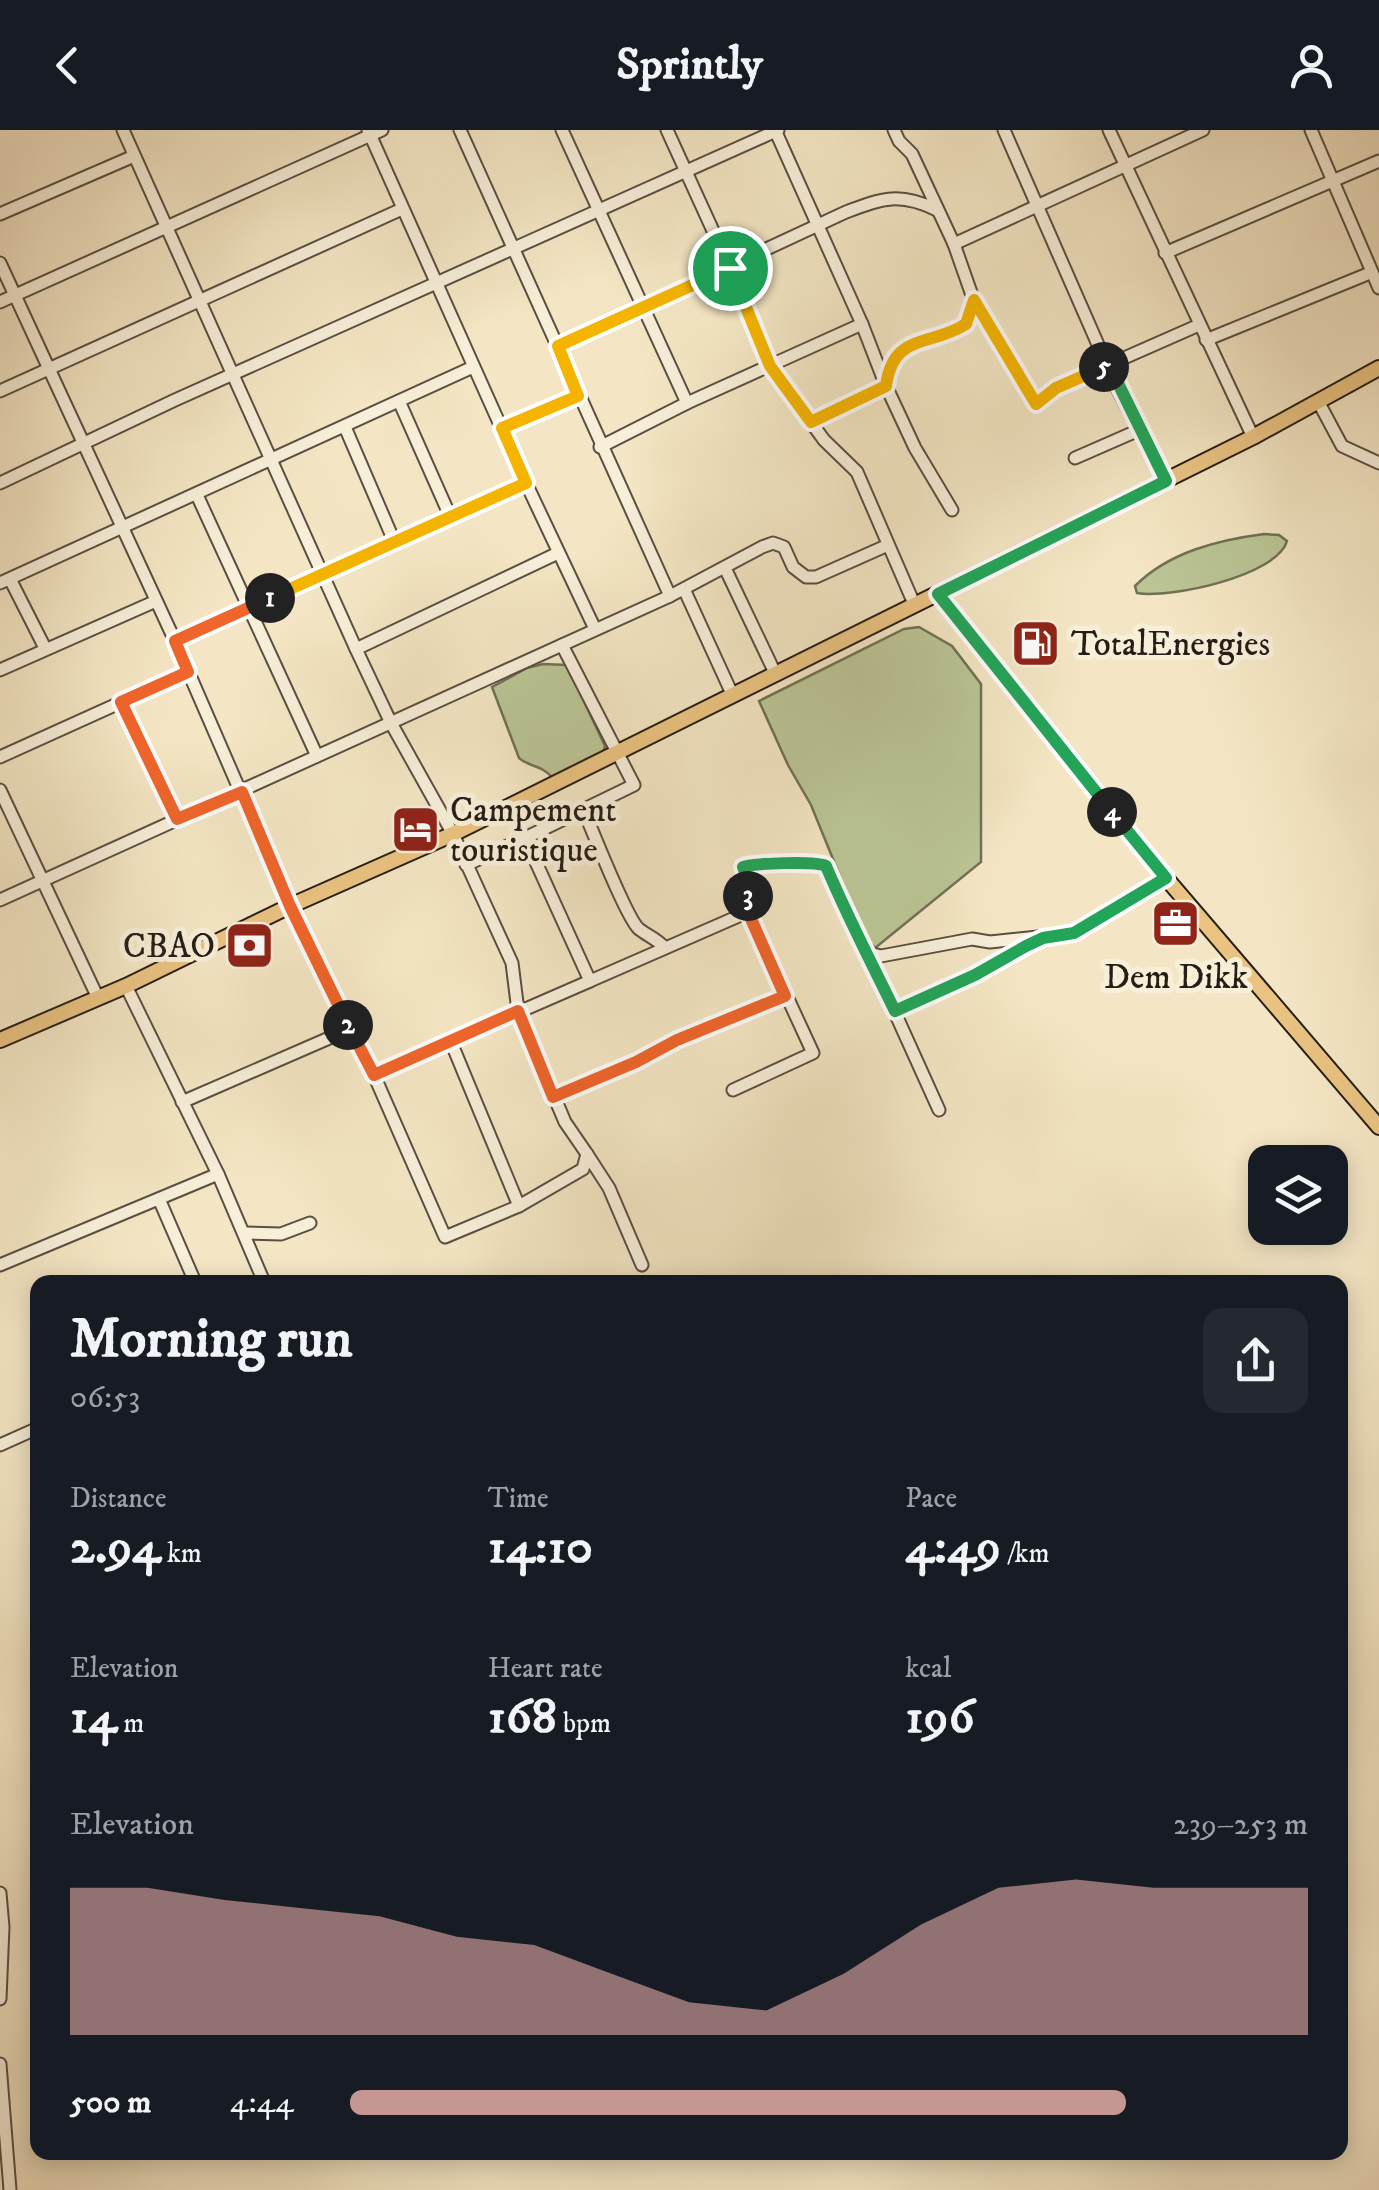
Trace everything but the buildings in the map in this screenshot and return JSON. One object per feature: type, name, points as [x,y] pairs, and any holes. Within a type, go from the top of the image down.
[{"type":"main road","points":[[0,1040],[126,986],[290,906],[452,834],[1254,437],[1379,368]]},
{"type":"main road","points":[[938,594],[1166,878],[1379,1127]]},
{"type":"street","points":[[123,130],[390,723],[452,834],[512,963],[518,1011],[564,1122],[609,1188],[642,1264]]},
{"type":"street","points":[[460,130],[670,596]]},
{"type":"street","points":[[562,130],[687,403]]},
{"type":"street","points":[[667,130],[770,366],[811,422],[857,472],[916,606]]},
{"type":"street","points":[[0,482],[776,130],[886,386],[915,448],[952,510]]},
{"type":"street","points":[[894,130],[898,141],[912,154],[954,244],[974,300],[1036,404],[1056,388],[1199,325]]},
{"type":"street","points":[[1004,130],[1109,365],[1166,481]]},
{"type":"street","points":[[1109,130],[1254,437]]},
{"type":"street","points":[[954,244],[1203,130]]},
{"type":"street","points":[[1311,130],[1379,288]]},
{"type":"street","points":[[0,302],[373,132],[402,209],[595,629]]},
{"type":"street","points":[[0,214],[134,156]]},
{"type":"street","points":[[1166,253],[1379,161]]},
{"type":"street","points":[[558,346],[879,200],[913,198],[937,210]]},
{"type":"street","points":[[0,391],[402,209]]},
{"type":"street","points":[[0,263],[175,641],[290,906],[374,1075],[445,1237],[519,1206],[583,1169],[587,1154]]},
{"type":"street","points":[[1206,340],[1370,273]]},
{"type":"street","points":[[886,386],[888,366],[900,352],[927,337],[966,324],[974,300]]},
{"type":"street","points":[[600,447],[862,324]]},
{"type":"street","points":[[45,648],[5,581],[473,367]]},
{"type":"street","points":[[811,422],[886,386]]},
{"type":"street","points":[[502,428],[578,396]]},
{"type":"street","points":[[400,401],[450,516]]},
{"type":"street","points":[[1318,403],[1342,446],[1379,463]]},
{"type":"street","points":[[345,427],[394,541]]},
{"type":"street","points":[[1075,458],[1139,430]]},
{"type":"street","points":[[175,641],[526,483]]},
{"type":"street","points":[[197,494],[317,756]]},
{"type":"street","points":[[0,900],[670,596],[774,543],[784,548],[799,574],[816,577],[888,545]]},
{"type":"street","points":[[356,649],[558,552]]},
{"type":"street","points":[[725,568],[776,675]]},
{"type":"street","points":[[684,589],[733,696]]},
{"type":"street","points":[[0,670],[156,601]]},
{"type":"street","points":[[466,865],[634,785],[562,645]]},
{"type":"street","points":[[0,757],[188,672]]},
{"type":"street","points":[[121,702],[177,819]]},
{"type":"street","points":[[0,790],[98,998]]},
{"type":"street","points":[[584,811],[627,910],[639,929],[652,934],[666,948]]},
{"type":"street","points":[[0,831],[16,824]]},
{"type":"street","points":[[525,838],[590,981]]},
{"type":"street","points":[[733,1090],[813,1053],[748,912],[749,883],[743,867],[754,863],[788,866],[818,862],[826,866],[939,1110]]},
{"type":"street","points":[[868,953],[882,956],[972,939],[990,942],[1074,933],[1166,878]]},
{"type":"street","points":[[374,1075],[748,912]]},
{"type":"street","points":[[895,1011],[975,975],[1043,938]]},
{"type":"street","points":[[126,986],[218,1174],[261,1275]]},
{"type":"street","points":[[553,1097],[785,996]]},
{"type":"street","points":[[182,1102],[350,1029]]},
{"type":"street","points":[[451,1042],[519,1206]]},
{"type":"street","points":[[0,1264],[218,1174]]},
{"type":"street","points":[[159,1199],[193,1275]]},
{"type":"street","points":[[244,1232],[281,1234],[310,1223]]},
{"type":"street","points":[[0,1445],[30,1432]]},
{"type":"street","points":[[0,1893],[0,1999]]},
{"type":"street","points":[[0,2064],[10,2190]]},
{"type":"green space","points":[[1279,535],[1287,541],[1279,554],[1264,565],[1196,588],[1137,593],[1135,586],[1148,574],[1179,556],[1212,544]]},
{"type":"green space","points":[[919,627],[952,646],[981,684],[981,862],[875,948],[864,935],[811,805],[759,701],[904,629]]},
{"type":"green space","points":[[543,664],[567,665],[605,746],[603,753],[553,778],[519,758],[492,687]]},
{"type":"place","name":"TotalEnergies","points":[[1036,643]]},
{"type":"place","name":"Campement touristique","points":[[415,829]]},
{"type":"place","name":"Dem Dikk","points":[[1176,924]]},
{"type":"place","name":"CBAO","points":[[250,945]]},
{"type":"route","points":[[730,268],[770,366],[811,422],[886,386],[888,366],[900,352],[927,337],[966,324],[974,300],[1036,404],[1056,388],[1109,365],[1166,481],[938,594],[1166,878],[1074,933],[1043,938],[975,975],[895,1011],[868,953],[858,942],[826,866],[818,862],[788,866],[754,863],[743,867],[749,883],[748,912],[785,996],[553,1097],[518,1011],[374,1075],[290,906],[242,792],[177,819],[121,702],[188,672],[175,641],[526,483],[502,428],[578,396],[558,346],[730,268]]}]
